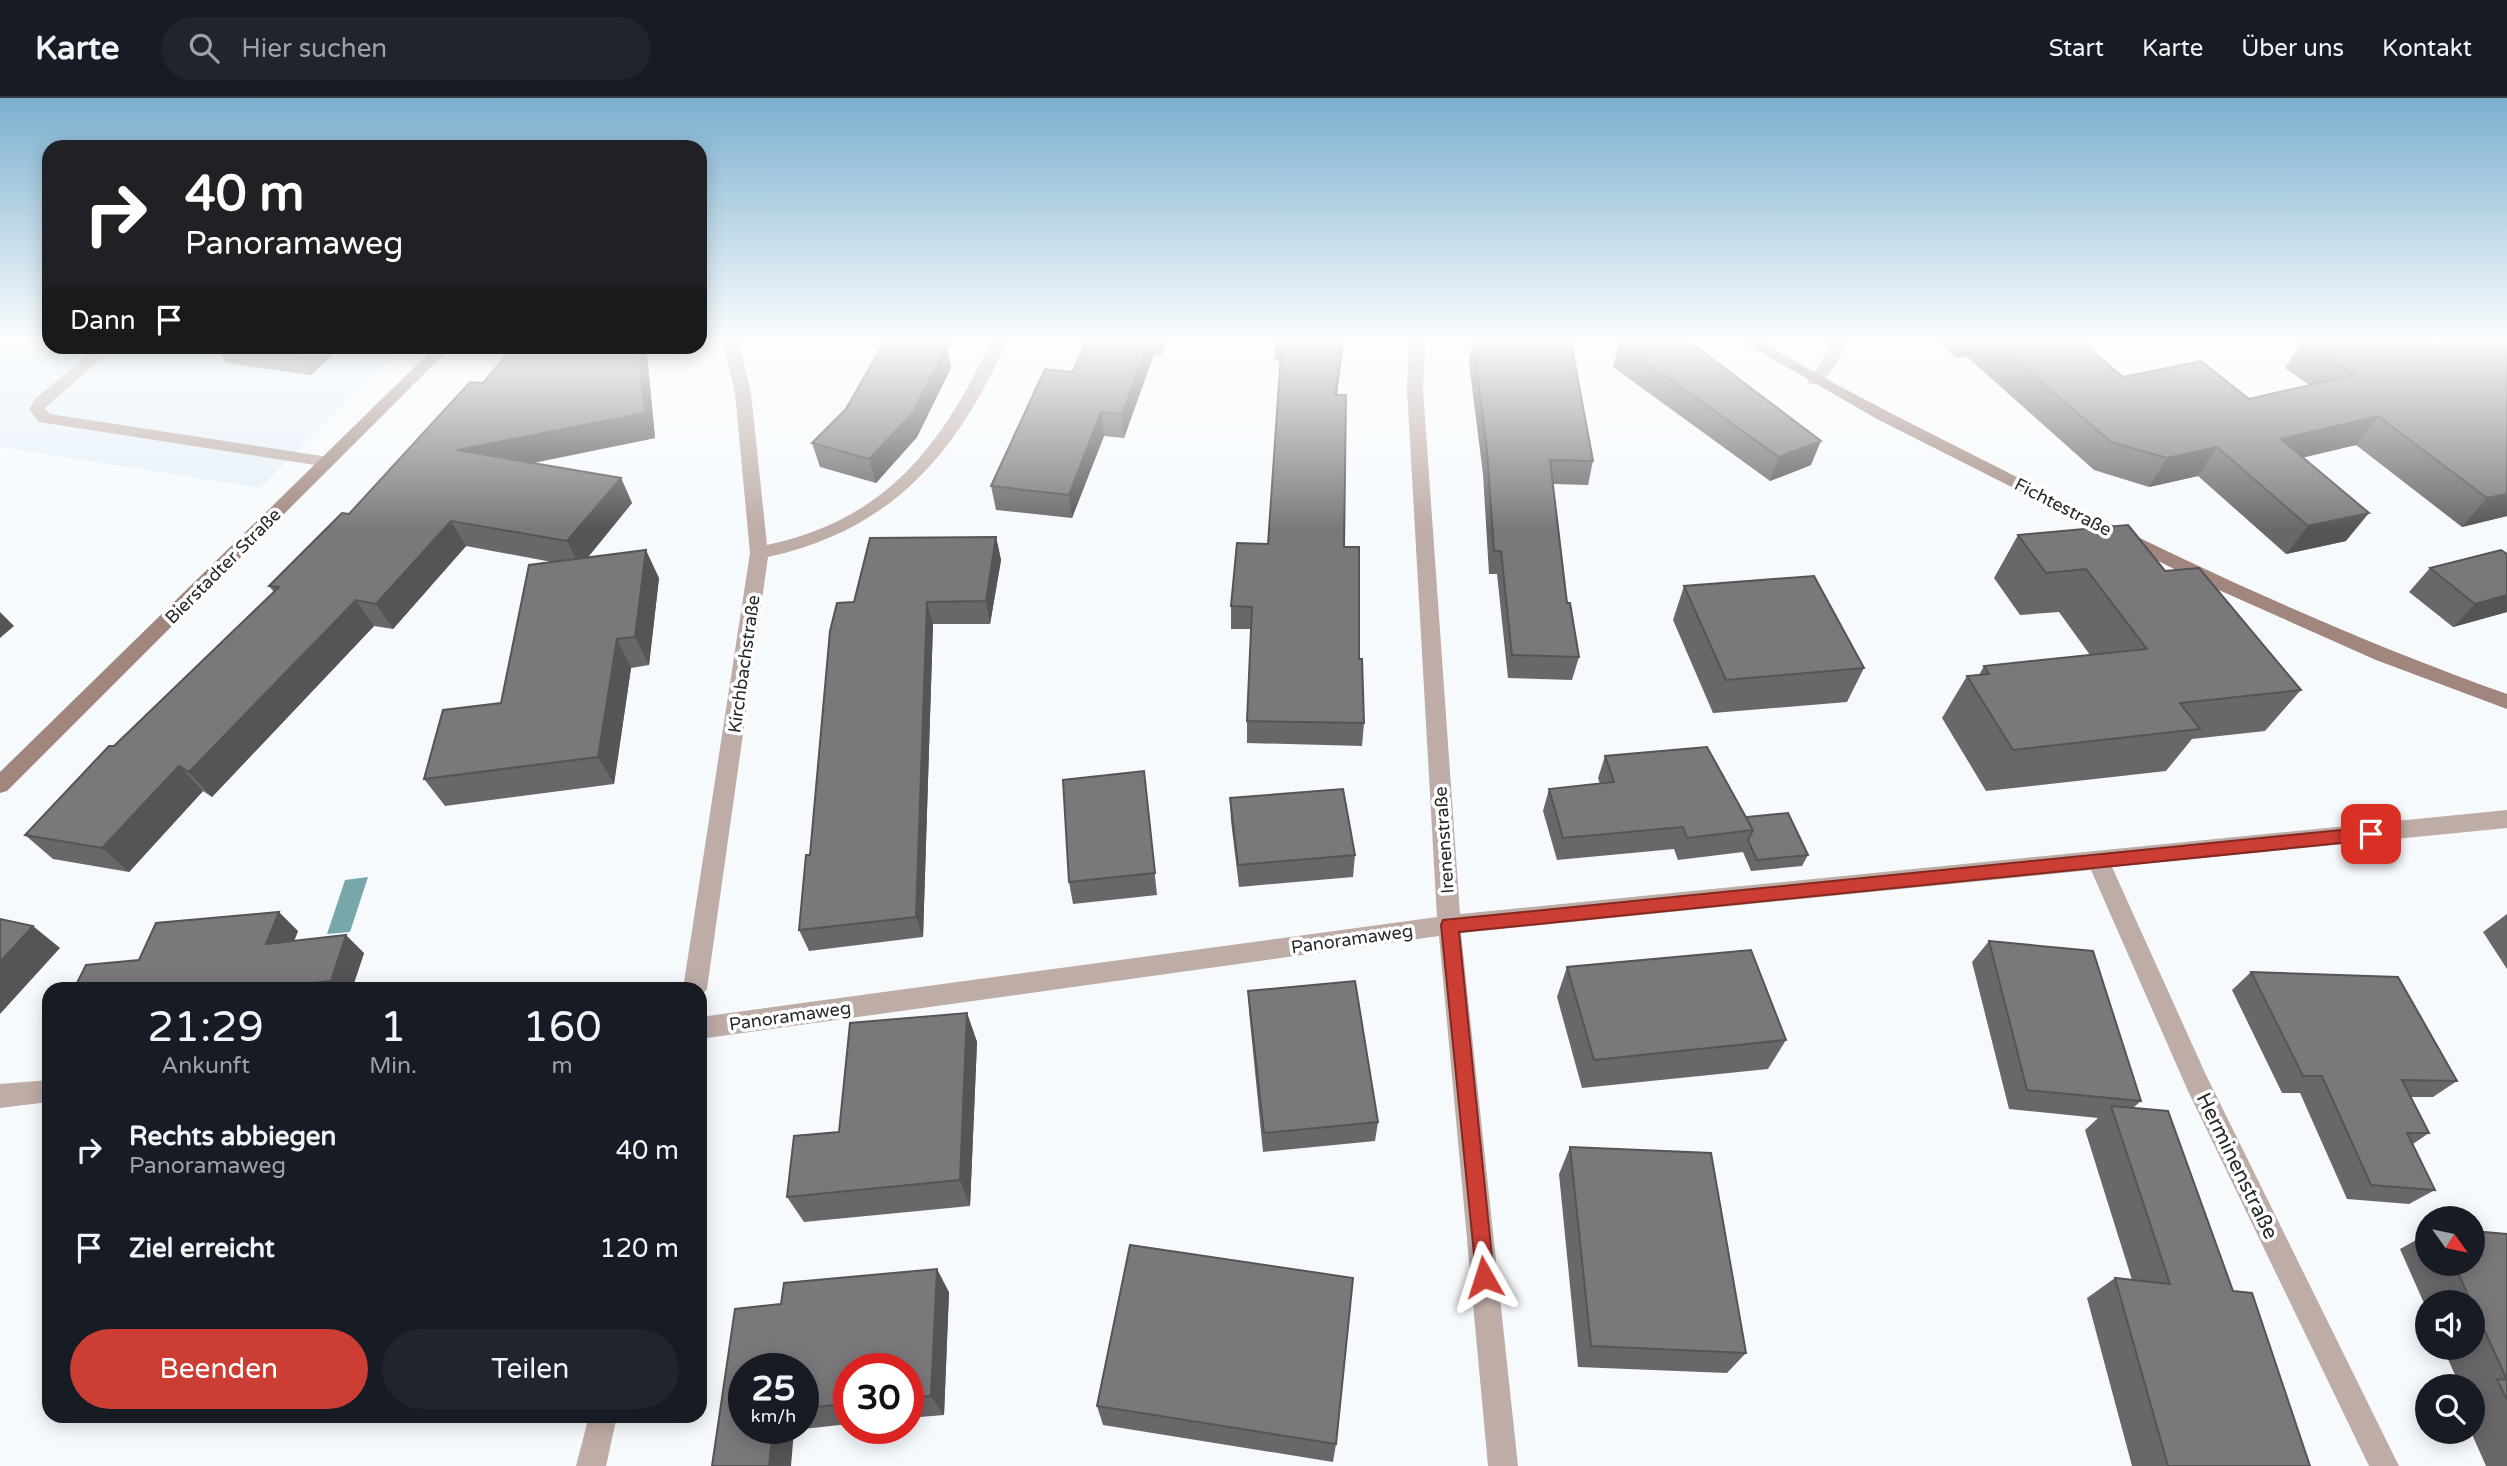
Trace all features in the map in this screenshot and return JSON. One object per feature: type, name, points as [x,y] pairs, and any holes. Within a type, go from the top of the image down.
[{"type":"street","points":[[41,403],[37,409],[45,418],[328,462]]},
{"type":"street","name":"Bierstadter Straße","points":[[0,785],[388,403]]},
{"type":"street","name":"Kirchbachstraße","points":[[696,982],[759,553],[744,403]]},
{"type":"street","points":[[759,553],[815,539],[897,493],[948,441],[969,403]]},
{"type":"street","name":"Irenenstraße","points":[[1416,403],[1449,925],[1503,1466]]},
{"type":"street","name":"Fichtestraße","points":[[1858,403],[2177,566],[2437,678],[2507,702]]},
{"type":"street","name":"Panoramaweg","points":[[707,1027],[1449,925],[2099,863],[2507,820]]},
{"type":"street","name":"Herminenstraße","points":[[2099,863],[2197,1083],[2384,1466]]},
{"type":"street","points":[[0,1096],[42,1092]]},
{"type":"street","points":[[592,1466],[601,1423]]},
{"type":"shaded area","points":[[0,403],[345,403],[260,488],[0,447]]},
{"type":"water","points":[[368,877],[350,932],[327,934],[345,880]]},
{"type":"building","points":[[451,403],[644,403],[645,413],[457,450],[621,478],[567,541],[451,521],[376,604],[356,600],[189,772],[179,766],[102,848],[25,835],[109,746],[114,746],[279,587],[269,586],[342,513],[349,514]]},
{"type":"building","points":[[850,403],[918,403],[912,414],[869,459],[812,443]]},
{"type":"building","points":[[1029,403],[1126,403],[1122,414],[1101,412],[1069,495],[991,486]]},
{"type":"building","points":[[1278,403],[1346,403],[1344,547],[1359,547],[1359,659],[1362,659],[1364,723],[1247,721],[1252,607],[1231,606],[1237,543],[1268,544]]},
{"type":"building","points":[[1481,403],[1582,403],[1593,461],[1550,460],[1567,603],[1570,603],[1579,657],[1512,655],[1501,551],[1494,551]]},
{"type":"building","points":[[1703,403],[1771,403],[1821,441],[1779,457]]},
{"type":"building","points":[[2066,403],[2507,403],[2507,494],[2487,498],[2378,416],[2281,439],[2369,513],[2308,526],[2217,447],[2167,458],[2111,442]]},
{"type":"building","points":[[2128,525],[2165,571],[2199,568],[2301,690],[2180,703],[2200,729],[2013,750],[1967,676],[1989,674],[1984,666],[2147,649],[2086,569],[2046,573],[2018,535]]},
{"type":"building","points":[[996,537],[986,601],[927,602],[916,917],[799,930],[806,855],[810,855],[830,631],[837,603],[854,602],[870,538]]},
{"type":"building","points":[[646,550],[635,637],[617,639],[598,757],[424,779],[443,710],[501,703],[529,565]]},
{"type":"building","points":[[2501,550],[2507,554],[2507,595],[2475,604],[2430,568]]},
{"type":"building","points":[[1814,576],[1864,668],[1726,680],[1684,586]]},
{"type":"building","points":[[1707,747],[1753,830],[1687,838],[1683,827],[1563,838],[1549,789],[1614,782],[1605,756]]},
{"type":"building","points":[[1144,771],[1155,873],[1069,882],[1063,780]]},
{"type":"building","points":[[1343,789],[1355,855],[1238,865],[1230,798]]},
{"type":"building","points":[[1788,813],[1808,855],[1757,860],[1748,840],[1753,830],[1746,817]]},
{"type":"building","points":[[279,912],[266,944],[346,935],[331,981],[78,982],[86,965],[139,960],[156,923]]},
{"type":"building","points":[[0,919],[33,926],[0,962]]},
{"type":"building","points":[[1989,941],[2093,951],[2141,1101],[2027,1090]]},
{"type":"building","points":[[1751,950],[1786,1040],[1594,1060],[1567,967]]},
{"type":"building","points":[[2251,972],[2398,977],[2457,1081],[2402,1080],[2429,1133],[2407,1133],[2435,1190],[2371,1185],[2322,1076],[2303,1076]]},
{"type":"building","points":[[1355,981],[1378,1122],[1264,1133],[1248,991]]},
{"type":"building","points":[[967,1013],[960,1180],[787,1197],[794,1136],[839,1132],[850,1023]]},
{"type":"building","points":[[2111,1106],[2168,1111],[2233,1291],[2252,1293],[2310,1466],[2168,1466],[2115,1278],[2170,1284]]},
{"type":"building","points":[[1570,1147],[1711,1153],[1746,1353],[1591,1346]]},
{"type":"building","points":[[2485,1232],[2507,1234],[2507,1380],[2485,1331],[2485,1290],[2466,1290],[2459,1276],[2485,1276]]},
{"type":"building","points":[[1130,1245],[1353,1278],[1336,1444],[1097,1406]]},
{"type":"building","points":[[937,1269],[931,1396],[924,1397],[924,1353],[833,1353],[833,1405],[819,1407],[819,1353],[729,1353],[735,1309],[781,1304],[784,1283]]},
{"type":"building","points":[[728,1357],[728,1444],[771,1444],[769,1466],[712,1466]]},
{"type":"building","points":[[2497,1379],[2507,1380],[2507,1400]]},
{"type":"route","points":[[1484,1277],[1449,925],[2099,863],[2371,834]]}]
